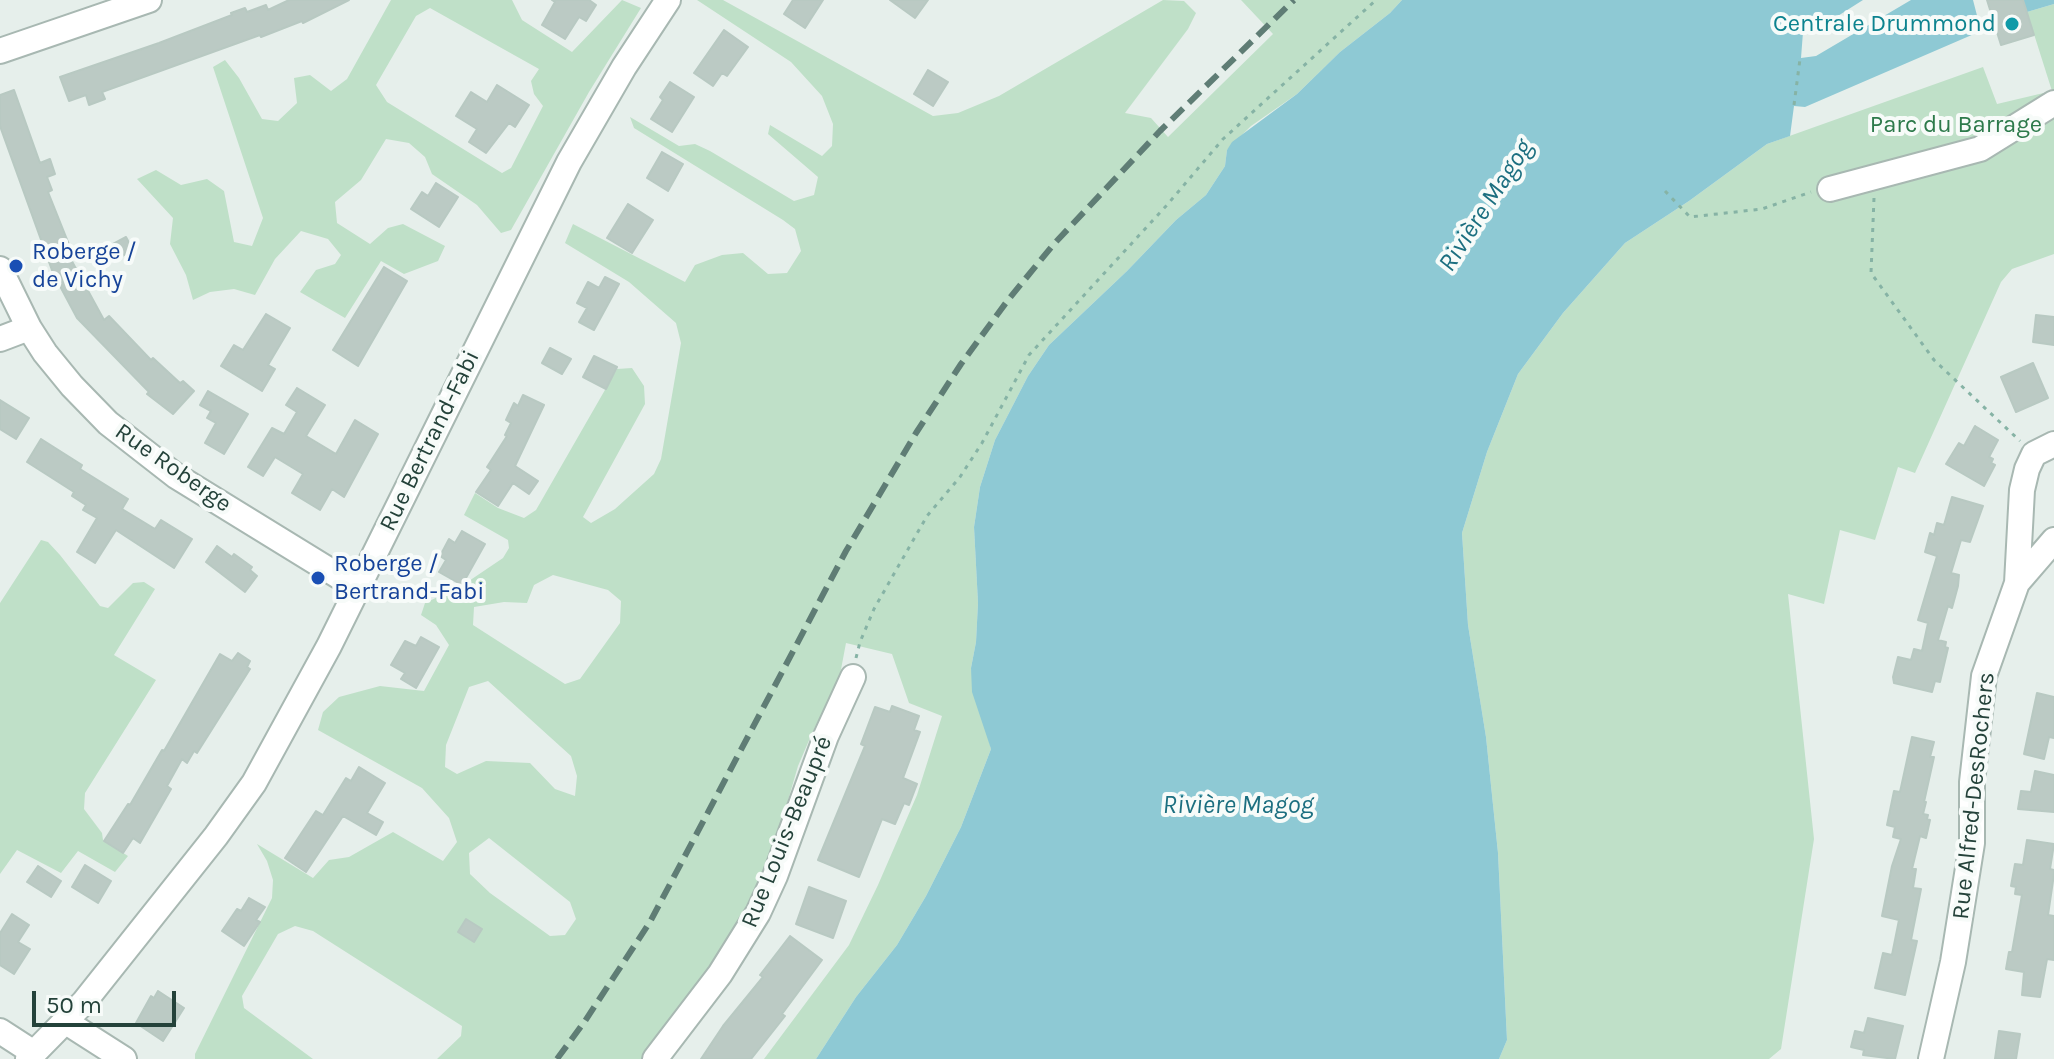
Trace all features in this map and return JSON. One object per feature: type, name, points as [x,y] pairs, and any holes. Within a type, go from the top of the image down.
[{"type":"street","points":[[0,51],[149,0]]},
{"type":"street","name":"Rue Bertrand-Fabi","points":[[31,1056],[66,1022],[171,894],[254,783],[358,588],[562,175],[610,91],[668,0]]},
{"type":"street","points":[[1830,189],[1980,149],[2054,103]]},
{"type":"street","name":"Rue Roberge","points":[[0,269],[29,328],[72,386],[108,423],[176,476],[358,588]]},
{"type":"street","points":[[0,339],[29,328]]},
{"type":"street","name":"Rue Alfred-DesRochers","points":[[1931,1059],[1953,962],[1972,843],[1972,782],[1984,676],[2017,583],[2022,490],[2027,469],[2044,449]]},
{"type":"street","name":"Rue Alfred-DesRochers","points":[[2017,583],[2054,540]]},
{"type":"street","name":"Rue Louis-Beaupré","points":[[655,1059],[720,974],[758,913],[775,876],[826,736],[853,677]]},
{"type":"street","points":[[66,1022],[124,1059]]},
{"type":"street","points":[[0,1031],[31,1056]]},
{"type":"path","points":[[853,677],[860,642],[874,609],[927,516],[960,477],[982,443],[1029,355],[1167,205],[1223,139],[1376,0]]},
{"type":"path","points":[[1794,105],[1800,59]]},
{"type":"path","points":[[1874,177],[1871,273],[1934,360],[2044,449]]},
{"type":"path","points":[[1665,191],[1690,217],[1762,209],[1801,194],[1830,189]]},
{"type":"green space","points":[[391,0],[512,0],[522,20],[572,52],[622,0],[641,8],[589,92],[511,230],[501,233],[477,205],[432,174],[425,157],[409,143],[386,139],[361,180],[335,202],[337,223],[370,244],[388,228],[403,224],[445,246],[438,261],[404,274],[381,261],[345,318],[300,292],[316,270],[335,264],[341,255],[328,239],[301,231],[275,259],[255,295],[234,289],[210,292],[193,300],[186,275],[170,244],[173,218],[137,179],[156,170],[181,185],[207,179],[224,191],[234,242],[252,246],[263,218],[213,67],[225,60],[262,119],[278,121],[297,103],[294,78],[310,75],[331,91],[347,79]],"holes":[[[430,8],[539,69],[531,81],[534,94],[543,106],[511,168],[502,173],[387,102],[376,85],[416,16]]]},
{"type":"green space","points":[[697,0],[723,0],[933,116],[958,113],[999,96],[1163,0],[1184,1],[1196,13],[1188,29],[1125,113],[1151,118],[1168,137],[1273,34],[1241,0],[1402,0],[1340,52],[1297,94],[1251,126],[1227,150],[1225,166],[1206,195],[1176,220],[1049,345],[1028,376],[995,440],[980,487],[974,527],[978,603],[971,668],[991,749],[961,827],[926,896],[897,945],[856,997],[816,1059],[764,1059],[849,945],[917,795],[942,716],[909,703],[892,654],[846,643],[839,680],[798,766],[768,869],[746,919],[644,1059],[437,1059],[461,1036],[462,1026],[313,931],[295,926],[278,934],[242,996],[244,1008],[313,1059],[195,1059],[272,898],[273,880],[257,844],[313,878],[329,860],[349,857],[393,832],[443,861],[457,842],[449,818],[422,788],[318,730],[323,712],[339,697],[380,686],[424,691],[449,645],[436,625],[421,615],[425,603],[463,585],[503,558],[509,548],[508,540],[464,515],[475,493],[498,508],[524,518],[536,510],[617,369],[632,368],[644,386],[645,404],[583,517],[591,523],[615,509],[654,474],[661,459],[681,343],[676,323],[629,282],[565,243],[573,224],[685,282],[695,265],[722,255],[743,253],[768,274],[787,273],[801,251],[795,229],[634,128],[630,117],[679,146],[695,144],[710,151],[794,201],[814,195],[818,177],[768,134],[770,125],[822,156],[832,146],[833,124],[822,96],[791,62]],"holes":[[[553,575],[608,590],[621,601],[620,623],[580,679],[565,684],[473,625],[474,607],[504,602],[527,603],[534,585]],[[488,681],[571,756],[577,776],[575,796],[555,789],[530,763],[486,761],[457,774],[445,767],[446,745],[469,687]],[[489,838],[570,902],[576,919],[565,935],[550,936],[490,893],[470,874],[469,853]]]},
{"type":"green space","name":"Parc du Barrage","points":[[2054,4],[2054,254],[2012,269],[2001,282],[1915,473],[1898,467],[1875,540],[1840,530],[1824,604],[1788,594],[1814,839],[1781,1049],[1769,1059],[1499,1059],[1507,1040],[1498,853],[1486,737],[1468,625],[1462,533],[1487,452],[1518,374],[1563,313],[1625,243],[1767,144],[1983,67],[1997,104],[2052,91],[2027,12]]},
{"type":"green space","points":[[41,540],[48,542],[60,555],[100,606],[108,608],[133,583],[144,582],[155,589],[114,655],[156,680],[85,793],[84,809],[102,833],[103,840],[128,856],[115,872],[78,851],[61,873],[17,850],[0,874],[0,603]]},
{"type":"water","name":"Rivière Magog","points":[[1402,0],[1863,0],[1822,26],[1815,23],[1803,32],[1801,58],[1816,56],[1911,0],[1973,0],[1981,31],[1805,107],[1794,106],[1790,136],[1767,144],[1625,243],[1563,313],[1518,374],[1487,452],[1462,533],[1468,625],[1486,737],[1498,853],[1507,1040],[1499,1059],[816,1059],[856,997],[897,945],[926,896],[961,827],[991,749],[972,692],[971,668],[978,603],[974,527],[980,487],[995,440],[1028,376],[1049,345],[1176,220],[1206,195],[1225,166],[1227,150],[1232,142],[1297,94],[1340,52]]},
{"type":"water","points":[[2023,0],[2054,0],[2054,4],[2027,12]]},
{"type":"building","points":[[289,0],[349,0],[303,23],[260,35],[102,92],[105,99],[89,105],[86,95],[69,101],[60,77],[159,43],[245,8],[247,12],[266,5],[268,10]]},
{"type":"building","points":[[552,0],[589,0],[596,5],[586,21],[579,17],[565,39],[542,25],[555,2]]},
{"type":"building","points":[[793,0],[823,0],[805,28],[784,14]]},
{"type":"building","points":[[890,0],[928,0],[915,18]]},
{"type":"building","name":"Centrale Drummond","points":[[1987,0],[2023,0],[2034,35],[2001,45]]},
{"type":"building","points":[[724,30],[748,47],[727,76],[722,73],[713,86],[694,73]]},
{"type":"building","points":[[928,70],[948,82],[933,106],[914,94]]},
{"type":"building","points":[[670,82],[694,97],[672,132],[651,119]]},
{"type":"building","points":[[497,85],[529,105],[515,127],[509,123],[486,153],[469,142],[477,129],[456,116],[471,92],[487,102]]},
{"type":"building","points":[[14,90],[40,163],[50,159],[55,174],[47,177],[52,190],[48,192],[72,252],[68,254],[104,320],[109,316],[151,360],[153,358],[180,383],[183,381],[194,391],[173,414],[147,394],[149,392],[77,318],[53,273],[0,126],[0,95]]},
{"type":"building","points":[[662,152],[683,164],[668,191],[647,178]]},
{"type":"building","points":[[436,183],[458,197],[439,227],[411,209],[422,192],[428,196]]},
{"type":"building","points":[[628,204],[653,220],[632,253],[607,238]]},
{"type":"building","points":[[126,237],[133,250],[120,257],[113,244]]},
{"type":"building","points":[[384,267],[407,281],[358,366],[333,350]]},
{"type":"building","points":[[605,277],[619,284],[594,330],[579,322],[587,308],[577,303],[588,282],[599,288]]},
{"type":"building","points":[[266,314],[290,328],[268,365],[275,369],[262,391],[221,366],[234,345],[243,350]]},
{"type":"building","points":[[2036,315],[2054,317],[2054,345],[2033,342]]},
{"type":"building","points":[[550,348],[571,359],[562,374],[542,363]]},
{"type":"building","points":[[594,356],[617,367],[606,389],[583,377]]},
{"type":"building","points":[[2033,363],[2048,398],[2016,412],[2001,377]]},
{"type":"building","points":[[297,388],[325,405],[306,436],[336,454],[355,420],[378,434],[344,497],[332,489],[320,510],[292,493],[303,474],[275,457],[263,476],[248,467],[272,428],[284,434],[297,412],[286,405]]},
{"type":"building","points":[[208,391],[248,414],[224,454],[205,443],[216,423],[207,418],[211,411],[200,405]]},
{"type":"building","points":[[523,395],[544,405],[515,466],[538,481],[529,494],[513,483],[498,506],[476,492],[491,470],[487,467],[507,436],[511,423],[506,420],[514,403],[518,406]]},
{"type":"building","points":[[0,400],[29,418],[16,439],[0,429]]},
{"type":"building","points":[[1975,426],[1998,440],[1989,457],[1995,465],[1984,486],[1946,464],[1959,443],[1964,446]]},
{"type":"building","points":[[41,439],[82,465],[80,469],[128,499],[122,509],[155,529],[161,520],[192,539],[174,568],[116,530],[95,563],[77,552],[97,518],[83,510],[86,505],[72,496],[74,492],[27,462]]},
{"type":"building","points":[[1952,497],[1983,506],[1970,542],[1961,540],[1951,573],[1959,575],[1958,586],[1952,608],[1948,606],[1938,640],[1946,642],[1945,647],[1948,648],[1940,682],[1935,681],[1932,692],[1894,683],[1893,677],[1898,657],[1911,660],[1914,649],[1922,651],[1928,623],[1918,620],[1937,556],[1925,552],[1930,533],[1934,535],[1937,523],[1944,525]]},
{"type":"building","points":[[462,531],[485,544],[462,585],[439,572],[446,560],[440,556],[449,539],[455,543]]},
{"type":"building","points":[[217,546],[252,567],[250,570],[257,576],[245,592],[206,562]]},
{"type":"building","points":[[421,637],[439,647],[416,688],[401,679],[405,673],[391,665],[405,641],[416,646]]},
{"type":"building","points":[[238,653],[250,661],[247,667],[250,669],[197,753],[194,751],[187,763],[182,759],[167,786],[171,789],[140,843],[133,838],[123,853],[104,841],[164,751],[220,654],[232,661]]},
{"type":"building","points":[[2037,693],[2054,697],[2054,738],[2049,737],[2044,759],[2024,754]]},
{"type":"building","points":[[892,706],[919,716],[914,730],[920,732],[903,778],[917,784],[909,805],[904,803],[895,824],[882,819],[859,877],[818,860],[865,746],[861,744],[875,707],[890,712]]},
{"type":"building","points":[[1912,737],[1934,742],[1930,757],[1934,757],[1923,814],[1928,815],[1927,819],[1930,820],[1926,838],[1920,836],[1912,869],[1916,869],[1913,888],[1921,889],[1911,940],[1917,941],[1905,995],[1875,988],[1883,953],[1892,955],[1899,920],[1882,916],[1901,839],[1893,837],[1895,827],[1887,825],[1894,791],[1900,792]]},
{"type":"building","points":[[359,767],[385,783],[367,813],[383,822],[376,835],[343,816],[306,872],[285,858],[316,811],[323,815],[346,778],[351,781]]},
{"type":"building","points":[[2035,771],[2054,775],[2054,812],[2018,809],[2021,791],[2031,792]]},
{"type":"building","points":[[2027,840],[2054,844],[2050,869],[2054,870],[2054,874],[2048,915],[2054,916],[2054,960],[2047,959],[2040,997],[2022,995],[2024,972],[2006,969],[2022,895],[2015,894],[2016,887],[2011,886],[2015,864],[2023,865]]},
{"type":"building","points":[[85,865],[111,881],[98,903],[72,887]]},
{"type":"building","points":[[38,866],[61,881],[51,897],[27,882]]},
{"type":"building","points":[[809,887],[846,901],[833,938],[796,924]]},
{"type":"building","points":[[249,898],[265,907],[256,920],[260,922],[244,946],[222,931]]},
{"type":"building","points":[[12,914],[29,925],[18,942],[30,949],[14,974],[0,965],[0,933]]},
{"type":"building","points":[[466,919],[482,929],[474,942],[458,932]]},
{"type":"building","points":[[790,936],[822,960],[782,1014],[785,1016],[751,1059],[701,1059],[763,977],[760,975]]},
{"type":"building","points":[[158,991],[184,1008],[163,1041],[136,1023],[151,996],[154,998]]},
{"type":"building","points":[[1868,1018],[1903,1026],[1895,1059],[1863,1055],[1864,1050],[1851,1047],[1855,1031],[1864,1033]]},
{"type":"building","points":[[1999,1031],[2020,1034],[2016,1059],[1995,1059]]},
{"type":"railway","points":[[557,1059],[650,922],[846,551],[961,364],[1053,245],[1160,131],[1294,0]]},
{"type":"place","name":"Centrale Drummond","points":[[2012,24]]},
{"type":"place","name":"Roberge / de Vichy","points":[[16,266]]},
{"type":"place","name":"Roberge / Bertrand-Fabi","points":[[318,578]]}]
